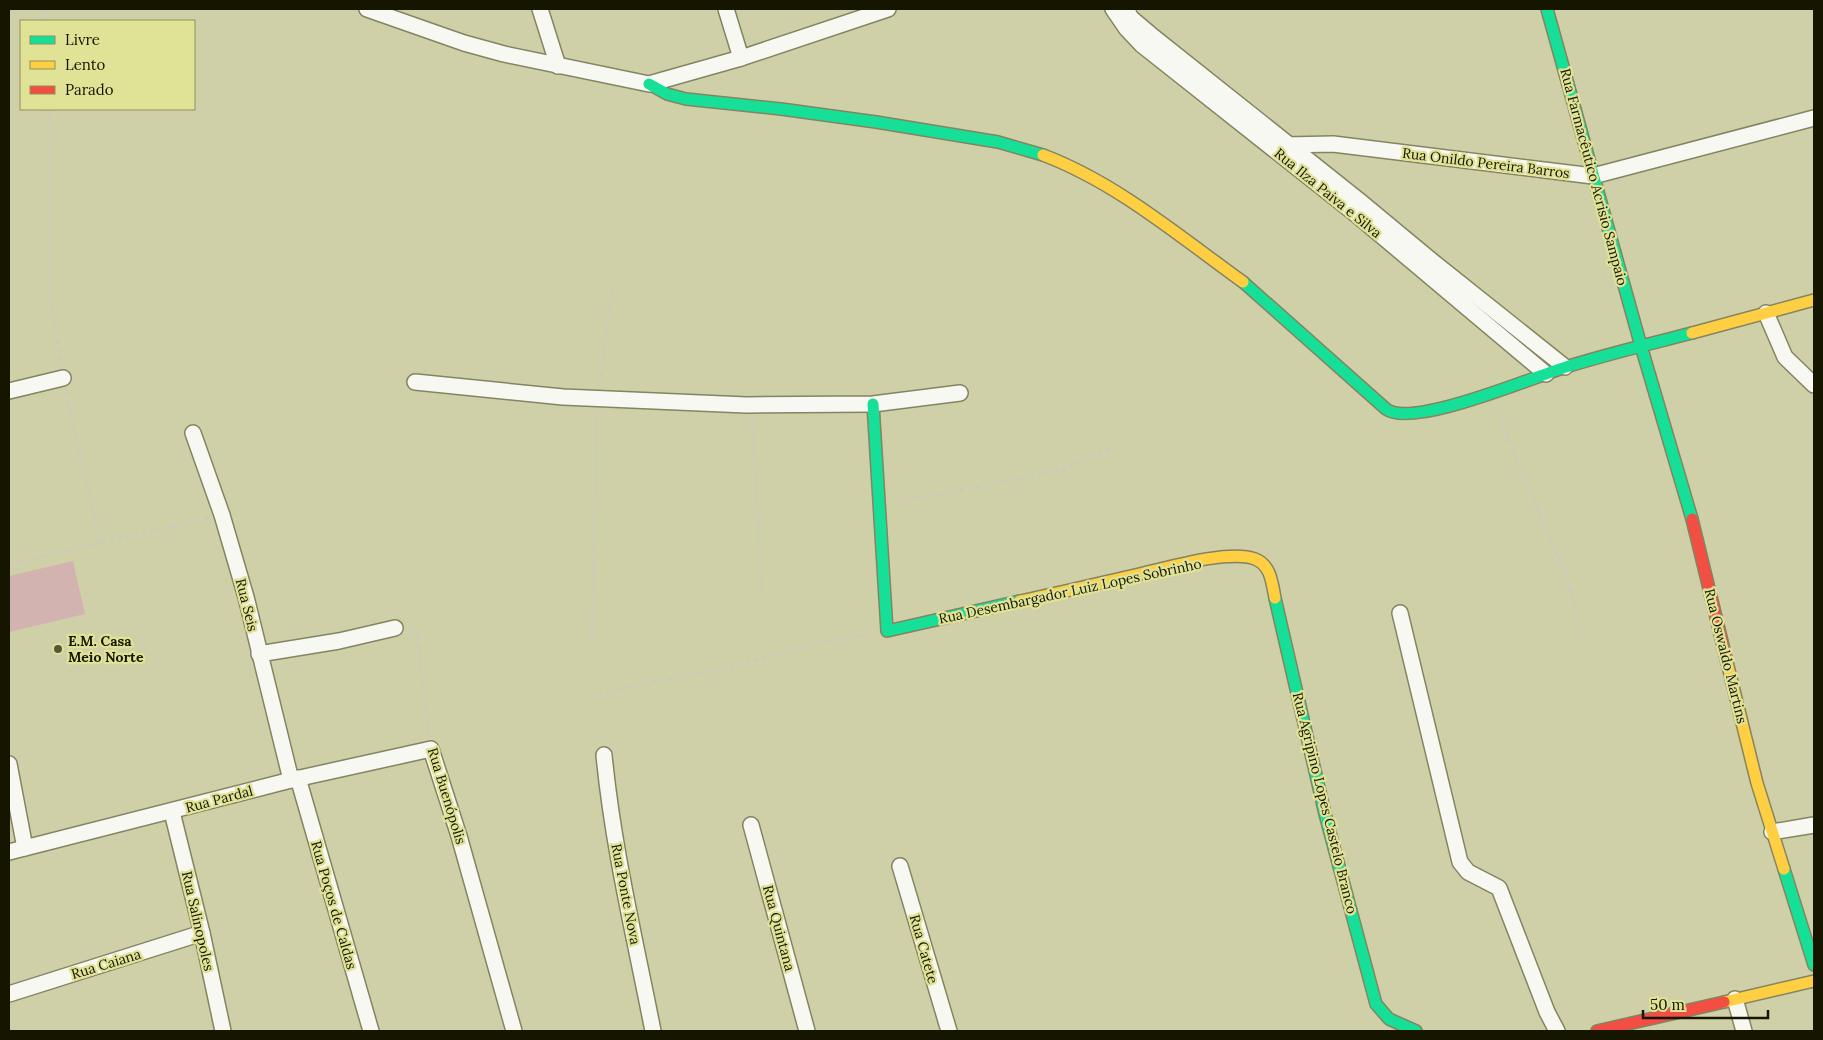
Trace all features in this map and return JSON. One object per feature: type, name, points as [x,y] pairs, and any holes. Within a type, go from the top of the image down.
[{"type":"street","points":[[366,9],[464,43],[558,66],[649,84],[667,94],[890,124],[1031,150],[1072,167],[1105,184],[1248,285],[1390,412],[1404,414],[1421,412],[1492,393],[1565,367],[1814,300]]},
{"type":"street","points":[[540,9],[558,66]]},
{"type":"street","points":[[726,9],[742,58]]},
{"type":"street","points":[[649,84],[742,58],[888,9]]},
{"type":"street","name":"Rua Ilza Paiva e Silva","points":[[1113,9],[1126,28],[1142,45],[1358,216],[1546,374]]},
{"type":"street","name":"Rua Ilza Paiva e Silva","points":[[1126,9],[1131,18],[1150,34],[1565,367]]},
{"type":"street","name":"Rua Farmacêutico Acrisio Sampaio","points":[[1547,9],[1641,346]]},
{"type":"street","name":"Rua Onildo Pereira Barros","points":[[1270,146],[1333,144],[1593,176],[1814,118]]},
{"type":"street","points":[[1766,313],[1785,357],[1814,385]]},
{"type":"street","name":"Rua Oswaldo Martins","points":[[1641,346],[1692,517],[1757,784],[1814,966]]},
{"type":"street","points":[[9,391],[63,378]]},
{"type":"street","points":[[415,382],[563,397],[752,405],[873,404],[960,393]]},
{"type":"street","points":[[873,404],[887,632]]},
{"type":"street","name":"Rua Seis","points":[[193,433],[222,515],[295,779]]},
{"type":"street","name":"Rua Desembargador Luiz Lopes Sobrinho","points":[[887,632],[1190,563],[1232,557],[1254,559]]},
{"type":"street","name":"Rua Agripino Lopes Castelo Branco","points":[[1254,559],[1269,572],[1325,814],[1376,1004],[1389,1019],[1416,1031]]},
{"type":"street","points":[[1400,613],[1460,862],[1468,872],[1499,888],[1547,1012],[1557,1031]]},
{"type":"street","points":[[259,654],[339,641],[395,628]]},
{"type":"street","name":"Rua Pardal","points":[[9,852],[172,812],[295,779],[431,749]]},
{"type":"street","name":"Rua Buenópolis","points":[[431,749],[451,808],[514,1031]]},
{"type":"street","name":"Rua Ponte Nova","points":[[604,755],[607,795],[614,840],[653,1031]]},
{"type":"street","points":[[9,764],[25,848]]},
{"type":"street","name":"Rua Poços de Caldas","points":[[295,779],[371,1031]]},
{"type":"street","name":"Rua Salinopoles","points":[[172,812],[202,934],[223,1031]]},
{"type":"street","name":"Rua Quintana","points":[[751,825],[807,1031]]},
{"type":"street","points":[[1772,832],[1814,825]]},
{"type":"street","name":"Rua Catete","points":[[900,866],[948,1031]]},
{"type":"street","name":"Rua Caiana","points":[[9,994],[202,934]]},
{"type":"street","points":[[1597,1031],[1814,981]]},
{"type":"street","points":[[1735,999],[1744,1031]]},
{"type":"path","points":[[48,110],[51,123],[50,297],[63,378],[100,543]]},
{"type":"path","points":[[592,639],[598,398],[612,288]]},
{"type":"path","points":[[1492,393],[1518,464],[1565,573],[1583,634]]},
{"type":"path","points":[[752,405],[762,592]]},
{"type":"path","points":[[879,502],[935,495],[1062,470],[1114,447]]},
{"type":"path","points":[[9,564],[222,515]]},
{"type":"path","name":"Rua Buenópolis","points":[[395,628],[405,629],[417,638],[431,749]]},
{"type":"path","points":[[598,696],[643,683],[710,672],[819,643],[887,632]]},
{"type":"shaded area","points":[[73,561],[85,614],[9,632],[9,576]]},
{"type":"traffic: fast","points":[[1547,9],[1641,346],[1692,519]]},
{"type":"traffic: fast","points":[[649,84],[667,94],[686,99],[876,122],[998,142],[1043,155]]},
{"type":"traffic: fast","points":[[1243,282],[1386,409],[1400,413],[1420,412],[1446,407],[1581,362],[1692,333]]},
{"type":"traffic: fast","points":[[873,404],[887,631],[1020,601]]},
{"type":"traffic: fast","points":[[1275,598],[1325,814],[1376,1004],[1389,1019],[1416,1031]]},
{"type":"traffic: fast","points":[[1784,869],[1814,965]]},
{"type":"traffic: slow","points":[[1043,155],[1096,180],[1122,195],[1243,282]]},
{"type":"traffic: slow","points":[[1692,333],[1814,300]]},
{"type":"traffic: slow","points":[[1020,601],[1178,565],[1229,556],[1255,559],[1260,562],[1268,570],[1275,598]]},
{"type":"traffic: slow","points":[[1726,658],[1757,783],[1784,869]]},
{"type":"traffic: slow","points":[[1724,1002],[1814,981]]},
{"type":"traffic: jam","points":[[1692,519],[1726,658]]},
{"type":"traffic: jam","points":[[1597,1031],[1724,1002]]},
{"type":"place","name":"E.M. Casa Meio Norte","points":[[58,649]]}]
